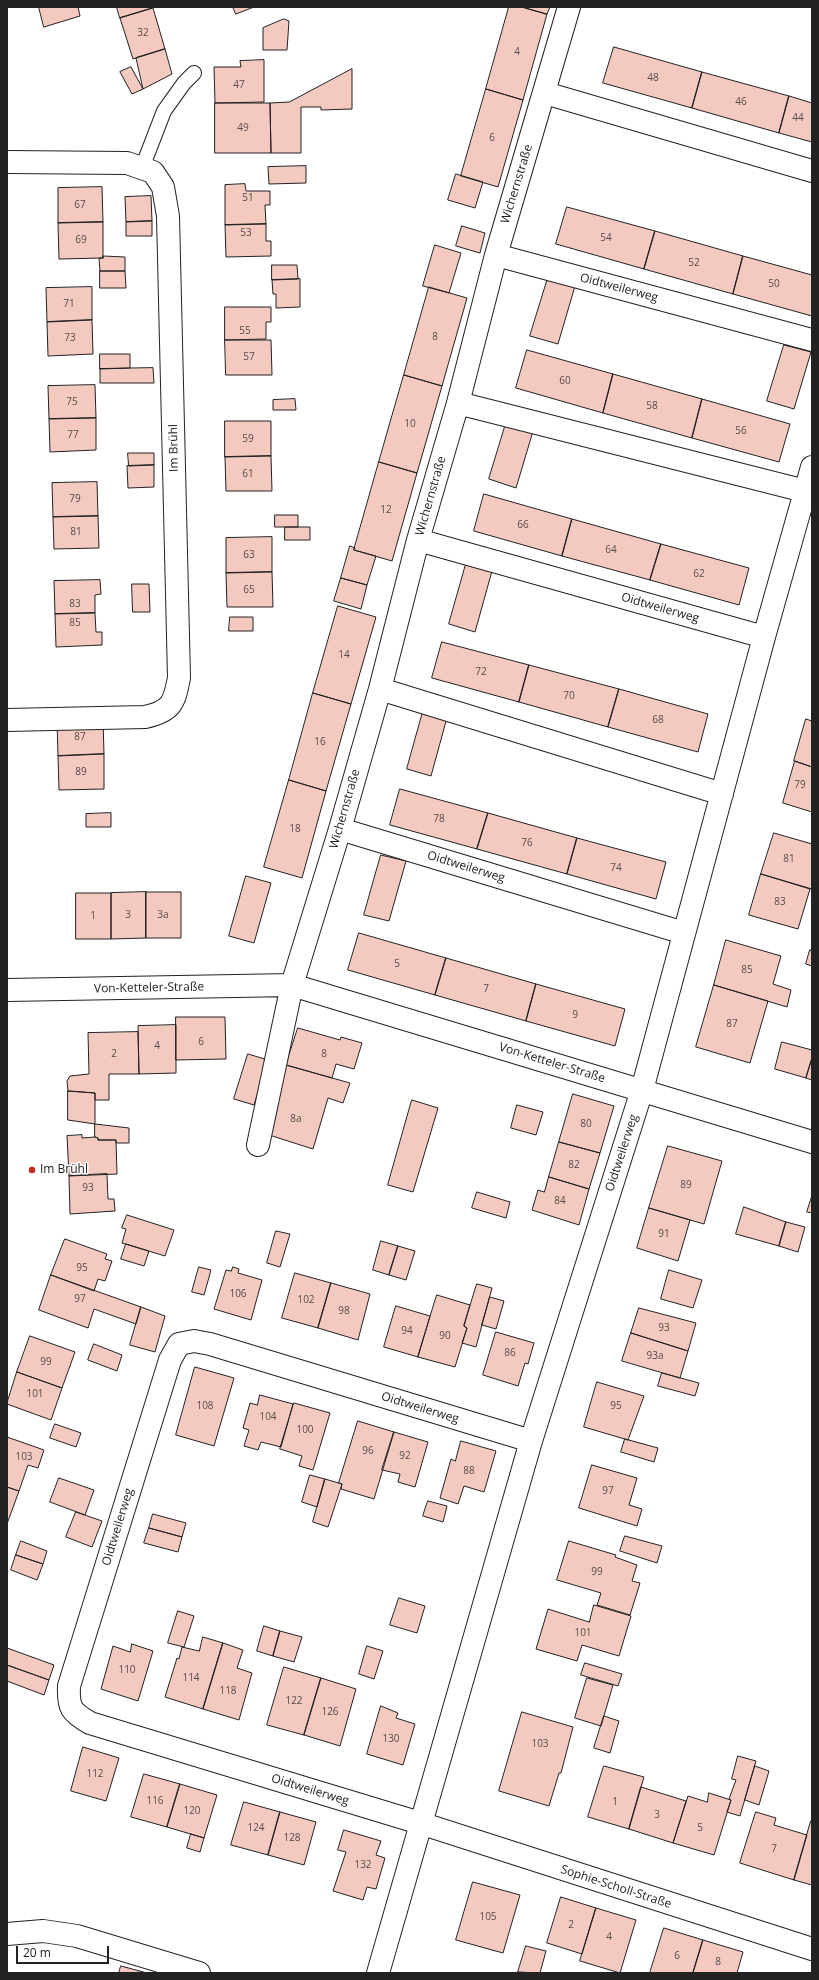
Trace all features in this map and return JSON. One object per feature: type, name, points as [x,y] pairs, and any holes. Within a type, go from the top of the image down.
[{"type":"street","name":"Wichernstraße","points":[[292,985],[380,690],[418,540],[458,403],[496,255],[545,93],[569,7]]},
{"type":"street","points":[[545,93],[812,171]]},
{"type":"street","name":"Im Brühl","points":[[7,162],[127,163],[153,172],[163,186],[168,216],[179,678],[174,701],[169,708],[160,714],[144,717],[7,720]]},
{"type":"street","name":"Oidtweilerweg","points":[[496,255],[812,340]]},
{"type":"street","points":[[458,403],[805,491]]},
{"type":"street","name":"Oidtweilerweg","points":[[378,1973],[531,1441],[642,1090],[764,637],[812,467]]},
{"type":"street","name":"Oidtweilerweg","points":[[418,540],[764,637]]},
{"type":"street","points":[[380,690],[722,794]]},
{"type":"street","name":"Oidtweilerweg","points":[[340,828],[684,933]]},
{"type":"street","points":[[258,1145],[292,985]]},
{"type":"street","name":"Von-Ketteler-Straße","points":[[7,990],[292,985],[812,1142]]},
{"type":"street","name":"Oidtweilerweg","points":[[420,1823],[90,1723],[74,1714],[69,1700],[69,1686],[170,1360],[179,1344],[194,1341],[210,1344],[531,1441]]},
{"type":"street","name":"Sophie-Scholl-Straße","points":[[420,1823],[812,1950]]},
{"type":"street","points":[[7,1934],[43,1931],[77,1936],[199,1973]]},
{"type":"lane","points":[[142,168],[164,111],[194,73]]},
{"type":"building","points":[[39,7],[78,7],[80,16],[44,27]]},
{"type":"building","points":[[117,7],[153,7],[153,8],[120,18]]},
{"type":"building","points":[[233,7],[254,7],[236,14]]},
{"type":"building","points":[[509,7],[522,7],[547,14],[523,100],[486,89]]},
{"type":"building","points":[[522,7],[550,7],[547,14]]},
{"type":"building","points":[[153,8],[165,49],[133,59],[120,18]]},
{"type":"building","points":[[284,19],[289,21],[287,50],[263,50],[263,28]]},
{"type":"building","points":[[614,47],[702,72],[692,108],[603,83]]},
{"type":"building","points":[[165,49],[172,74],[143,89],[136,58]]},
{"type":"building","points":[[264,60],[264,102],[215,103],[214,67],[241,67],[240,61]]},
{"type":"building","points":[[131,67],[143,89],[132,94],[120,72]]},
{"type":"building","points":[[352,69],[352,109],[321,110],[321,107],[301,107],[301,153],[271,153],[270,103],[289,102]]},
{"type":"building","points":[[702,72],[789,96],[779,133],[692,108]]},
{"type":"building","points":[[486,89],[523,100],[498,187],[461,176]]},
{"type":"building","points":[[789,96],[812,103],[812,142],[779,133]]},
{"type":"building","points":[[215,103],[270,103],[271,153],[215,153]]},
{"type":"building","points":[[306,166],[306,183],[269,184],[268,167]]},
{"type":"building","points":[[456,174],[483,182],[475,208],[448,200]]},
{"type":"building","points":[[245,184],[246,191],[270,191],[270,205],[265,205],[266,224],[225,225],[225,185]]},
{"type":"building","points":[[102,187],[103,222],[58,223],[58,188]]},
{"type":"building","points":[[151,196],[152,221],[126,222],[125,197]]},
{"type":"building","points":[[567,207],[655,231],[644,269],[556,244]]},
{"type":"building","points":[[152,221],[152,236],[126,236],[126,222]]},
{"type":"building","points":[[103,222],[103,258],[59,259],[58,223]]},
{"type":"building","points":[[266,224],[266,241],[271,241],[271,256],[226,257],[225,225]]},
{"type":"building","points":[[462,226],[485,233],[480,253],[456,246]]},
{"type":"building","points":[[655,231],[743,256],[733,294],[644,269]]},
{"type":"building","points":[[435,245],[461,253],[449,293],[423,286]]},
{"type":"building","points":[[103,256],[125,257],[125,271],[100,271],[99,258],[103,258]]},
{"type":"building","points":[[743,256],[812,275],[812,316],[733,294]]},
{"type":"building","points":[[272,265],[297,265],[298,279],[272,280]]},
{"type":"building","points":[[100,271],[125,271],[126,288],[100,288]]},
{"type":"building","points":[[548,278],[575,286],[558,344],[530,336]]},
{"type":"building","points":[[300,279],[300,307],[276,308],[276,294],[273,294],[272,280]]},
{"type":"building","points":[[92,287],[92,320],[47,322],[46,288]]},
{"type":"building","points":[[429,287],[467,298],[442,386],[404,375]]},
{"type":"building","points":[[225,307],[271,307],[271,322],[266,322],[266,339],[225,340]]},
{"type":"building","points":[[92,320],[93,354],[48,356],[47,322]]},
{"type":"building","points":[[225,340],[271,340],[272,375],[226,375]]},
{"type":"building","points":[[784,345],[811,352],[794,409],[767,401]]},
{"type":"building","points":[[527,350],[613,374],[603,413],[516,388]]},
{"type":"building","points":[[100,354],[130,354],[130,368],[100,369]]},
{"type":"building","points":[[153,368],[154,383],[100,383],[100,369]]},
{"type":"building","points":[[613,374],[702,399],[692,438],[603,413]]},
{"type":"building","points":[[404,375],[442,386],[417,473],[379,462]]},
{"type":"building","points":[[95,385],[96,418],[49,419],[48,386]]},
{"type":"building","points":[[295,399],[296,410],[273,410],[273,400]]},
{"type":"building","points":[[702,399],[790,424],[779,462],[692,438]]},
{"type":"building","points":[[96,418],[96,450],[50,452],[49,419]]},
{"type":"building","points":[[507,420],[534,428],[516,488],[489,479]]},
{"type":"building","points":[[225,421],[271,421],[271,456],[225,457]]},
{"type":"building","points":[[128,453],[154,453],[154,465],[129,466]]},
{"type":"building","points":[[271,456],[272,491],[226,491],[225,457]]},
{"type":"building","points":[[379,462],[417,473],[392,561],[354,550]]},
{"type":"building","points":[[154,465],[154,487],[128,488],[127,466]]},
{"type":"building","points":[[97,482],[98,516],[53,517],[52,483]]},
{"type":"building","points":[[484,494],[572,519],[562,556],[474,531]]},
{"type":"building","points":[[275,515],[298,515],[298,527],[275,527]]},
{"type":"building","points":[[98,516],[99,548],[54,549],[53,517]]},
{"type":"building","points":[[572,519],[661,544],[650,580],[562,556]]},
{"type":"building","points":[[285,527],[310,527],[310,540],[285,540]]},
{"type":"building","points":[[272,537],[272,572],[226,573],[226,538]]},
{"type":"building","points":[[661,544],[749,568],[739,605],[650,580]]},
{"type":"building","points":[[350,546],[355,548],[354,550],[376,556],[367,585],[341,578]]},
{"type":"building","points":[[466,564],[492,571],[475,632],[449,624]]},
{"type":"building","points":[[272,572],[273,607],[227,607],[226,573]]},
{"type":"building","points":[[341,578],[367,585],[361,609],[334,601]]},
{"type":"building","points":[[100,580],[101,594],[95,595],[95,613],[55,614],[54,581]]},
{"type":"building","points":[[132,584],[149,584],[150,612],[133,612]]},
{"type":"building","points":[[338,606],[376,617],[351,704],[313,693]]},
{"type":"building","points":[[95,613],[96,632],[102,632],[102,645],[56,647],[55,614]]},
{"type":"building","points":[[230,617],[253,617],[253,631],[229,631]]},
{"type":"building","points":[[442,642],[529,665],[519,702],[432,678]]},
{"type":"building","points":[[529,665],[619,689],[608,727],[519,702]]},
{"type":"building","points":[[619,689],[708,714],[698,752],[608,727]]},
{"type":"building","points":[[313,693],[351,704],[326,791],[289,780]]},
{"type":"building","points":[[424,708],[448,714],[431,776],[407,769]]},
{"type":"building","points":[[103,719],[104,754],[58,756],[57,720]]},
{"type":"building","points":[[806,719],[812,721],[812,767],[794,761]]},
{"type":"building","points":[[104,754],[104,789],[59,790],[58,756]]},
{"type":"building","points":[[795,761],[812,767],[812,812],[783,803]]},
{"type":"building","points":[[289,780],[326,791],[302,878],[264,867]]},
{"type":"building","points":[[400,789],[488,813],[477,849],[390,825]]},
{"type":"building","points":[[111,813],[111,827],[86,827],[86,814]]},
{"type":"building","points":[[488,813],[577,838],[567,874],[477,849]]},
{"type":"building","points":[[774,833],[812,844],[812,889],[761,874]]},
{"type":"building","points":[[577,838],[666,862],[656,899],[567,874]]},
{"type":"building","points":[[381,855],[406,861],[389,921],[364,915]]},
{"type":"building","points":[[761,874],[810,889],[798,929],[749,915]]},
{"type":"building","points":[[246,876],[271,883],[254,943],[229,936]]},
{"type":"building","points":[[146,892],[146,938],[111,939],[111,893]]},
{"type":"building","points":[[146,892],[181,892],[181,938],[146,938]]},
{"type":"building","points":[[76,893],[111,893],[111,939],[76,939]]},
{"type":"building","points":[[359,933],[446,958],[435,995],[348,970]]},
{"type":"building","points":[[726,940],[781,956],[773,984],[791,990],[787,1007],[714,985]]},
{"type":"building","points":[[810,950],[812,951],[812,966],[806,964]]},
{"type":"building","points":[[446,958],[536,984],[526,1021],[435,995]]},
{"type":"building","points":[[536,984],[625,1009],[615,1046],[526,1021]]},
{"type":"building","points":[[714,985],[768,1001],[750,1063],[696,1047]]},
{"type":"building","points":[[176,1017],[225,1017],[226,1059],[176,1060]]},
{"type":"building","points":[[176,1025],[176,1073],[139,1074],[138,1026]]},
{"type":"building","points":[[298,1028],[340,1040],[341,1037],[362,1043],[354,1069],[336,1064],[332,1078],[286,1065]]},
{"type":"building","points":[[138,1032],[139,1074],[109,1074],[109,1100],[95,1100],[95,1093],[68,1091],[67,1081],[70,1076],[89,1074],[88,1033]]},
{"type":"building","points":[[782,1042],[812,1050],[812,1058],[806,1078],[775,1069]]},
{"type":"building","points":[[248,1054],[268,1060],[254,1105],[234,1099]]},
{"type":"building","points":[[812,1058],[812,1080],[806,1078]]},
{"type":"building","points":[[286,1065],[350,1083],[343,1103],[328,1098],[313,1149],[266,1134]]},
{"type":"building","points":[[68,1091],[95,1093],[95,1124],[68,1120]]},
{"type":"building","points":[[573,1094],[614,1106],[600,1153],[559,1142]]},
{"type":"building","points":[[412,1100],[438,1108],[413,1192],[388,1185]]},
{"type":"building","points":[[517,1105],[543,1112],[536,1135],[511,1128]]},
{"type":"building","points":[[95,1124],[129,1128],[129,1143],[116,1143],[116,1140],[98,1140],[98,1138],[95,1137]]},
{"type":"building","points":[[82,1135],[82,1138],[95,1137],[98,1138],[98,1140],[116,1140],[117,1174],[69,1176],[67,1136]]},
{"type":"building","points":[[559,1142],[600,1153],[589,1189],[549,1177]]},
{"type":"building","points":[[668,1146],[722,1161],[704,1224],[649,1208]]},
{"type":"building","points":[[107,1174],[108,1199],[114,1199],[115,1211],[70,1214],[69,1176]]},
{"type":"building","points":[[549,1177],[589,1189],[579,1225],[532,1210],[538,1190],[544,1192]]},
{"type":"building","points":[[477,1192],[510,1202],[506,1218],[472,1208]]},
{"type":"building","points":[[812,1196],[812,1213],[807,1212]]},
{"type":"building","points":[[744,1207],[786,1222],[779,1246],[736,1234]]},
{"type":"building","points":[[649,1208],[690,1220],[678,1261],[637,1248]]},
{"type":"building","points":[[127,1215],[174,1230],[165,1256],[122,1243],[126,1229],[122,1228]]},
{"type":"building","points":[[786,1222],[805,1227],[798,1252],[779,1246]]},
{"type":"building","points":[[276,1231],[290,1234],[280,1267],[267,1263]]},
{"type":"building","points":[[65,1239],[107,1254],[105,1259],[112,1261],[105,1281],[98,1279],[94,1291],[51,1275]]},
{"type":"building","points":[[381,1241],[398,1246],[389,1275],[373,1270]]},
{"type":"building","points":[[126,1244],[149,1251],[144,1266],[121,1259]]},
{"type":"building","points":[[398,1246],[415,1251],[406,1280],[389,1275]]},
{"type":"building","points":[[199,1267],[211,1270],[204,1295],[192,1292]]},
{"type":"building","points":[[233,1267],[239,1269],[238,1273],[262,1280],[251,1320],[214,1309],[226,1270],[231,1271]]},
{"type":"building","points":[[669,1270],[702,1280],[693,1308],[661,1299]]},
{"type":"building","points":[[295,1273],[331,1283],[318,1328],[282,1318]]},
{"type":"building","points":[[51,1275],[141,1307],[136,1324],[94,1309],[88,1328],[39,1310]]},
{"type":"building","points":[[331,1283],[370,1294],[358,1340],[318,1328]]},
{"type":"building","points":[[477,1284],[492,1288],[476,1347],[462,1343],[467,1328],[464,1326]]},
{"type":"building","points":[[437,1295],[470,1305],[464,1326],[467,1328],[455,1367],[418,1357]]},
{"type":"building","points":[[490,1297],[504,1301],[496,1329],[482,1325]]},
{"type":"building","points":[[396,1306],[430,1316],[418,1357],[384,1347]]},
{"type":"building","points":[[141,1307],[165,1316],[155,1352],[130,1345]]},
{"type":"building","points":[[639,1308],[696,1323],[688,1351],[631,1333]]},
{"type":"building","points":[[496,1332],[534,1343],[528,1364],[525,1363],[518,1386],[483,1375]]},
{"type":"building","points":[[631,1333],[688,1351],[680,1378],[622,1361]]},
{"type":"building","points":[[30,1336],[75,1352],[62,1388],[17,1372]]},
{"type":"building","points":[[94,1344],[122,1355],[117,1371],[88,1360]]},
{"type":"building","points":[[195,1367],[234,1378],[214,1446],[176,1435]]},
{"type":"building","points":[[17,1372],[62,1388],[51,1420],[7,1404]]},
{"type":"building","points":[[662,1373],[699,1383],[695,1396],[658,1386]]},
{"type":"building","points":[[597,1382],[644,1396],[628,1440],[584,1427]]},
{"type":"building","points":[[260,1395],[293,1404],[281,1447],[261,1442],[258,1450],[244,1446],[249,1430],[243,1428],[250,1403],[257,1405]]},
{"type":"building","points":[[294,1403],[330,1413],[313,1470],[299,1466],[302,1456],[280,1449]]},
{"type":"building","points":[[358,1421],[394,1432],[374,1499],[341,1489],[342,1484],[339,1483]]},
{"type":"building","points":[[55,1424],[81,1433],[76,1447],[50,1438]]},
{"type":"building","points":[[394,1432],[428,1442],[415,1487],[398,1482],[400,1474],[382,1470]]},
{"type":"building","points":[[7,1437],[44,1450],[38,1468],[28,1465],[19,1491],[7,1487]]},
{"type":"building","points":[[625,1439],[658,1448],[654,1462],[621,1452]]},
{"type":"building","points":[[461,1441],[496,1451],[484,1492],[464,1486],[458,1504],[440,1498],[451,1459],[455,1461]]},
{"type":"building","points":[[592,1465],[637,1478],[629,1505],[642,1509],[637,1526],[579,1508]]},
{"type":"building","points":[[310,1475],[325,1479],[317,1507],[302,1502]]},
{"type":"building","points":[[59,1478],[94,1490],[85,1515],[50,1502]]},
{"type":"building","points":[[325,1479],[342,1484],[328,1527],[313,1522]]},
{"type":"building","points":[[7,1487],[19,1491],[7,1524]]},
{"type":"building","points":[[428,1501],[447,1506],[443,1522],[423,1516]]},
{"type":"building","points":[[76,1512],[102,1521],[92,1547],[66,1537]]},
{"type":"building","points":[[153,1514],[186,1523],[182,1537],[149,1528]]},
{"type":"building","points":[[149,1528],[182,1537],[178,1552],[144,1543]]},
{"type":"building","points":[[625,1536],[662,1546],[657,1563],[620,1551]]},
{"type":"building","points":[[21,1541],[47,1551],[43,1564],[16,1555]]},
{"type":"building","points":[[569,1541],[616,1555],[615,1557],[637,1565],[632,1581],[640,1583],[630,1615],[597,1605],[601,1593],[557,1580]]},
{"type":"building","points":[[16,1555],[43,1564],[37,1580],[11,1570]]},
{"type":"building","points":[[399,1598],[425,1606],[417,1633],[390,1625]]},
{"type":"building","points":[[594,1605],[631,1616],[619,1656],[582,1645],[577,1661],[536,1649],[548,1609],[589,1622]]},
{"type":"building","points":[[178,1611],[194,1616],[184,1647],[168,1643]]},
{"type":"building","points":[[264,1626],[280,1631],[273,1656],[257,1651]]},
{"type":"building","points":[[280,1631],[302,1637],[294,1662],[273,1656]]},
{"type":"building","points":[[203,1637],[223,1643],[203,1709],[165,1697],[182,1647],[199,1651]]},
{"type":"building","points":[[223,1643],[243,1650],[237,1668],[252,1673],[239,1720],[203,1709]]},
{"type":"building","points":[[132,1644],[153,1651],[138,1701],[101,1689],[113,1646],[130,1652]]},
{"type":"building","points":[[367,1646],[383,1651],[374,1679],[359,1674]]},
{"type":"building","points":[[7,1648],[54,1665],[49,1680],[7,1665]]},
{"type":"building","points":[[585,1663],[622,1674],[618,1686],[581,1675]]},
{"type":"building","points":[[7,1665],[49,1680],[44,1695],[7,1681]]},
{"type":"building","points":[[284,1667],[321,1678],[304,1735],[267,1725]]},
{"type":"building","points":[[321,1678],[356,1689],[340,1746],[304,1735]]},
{"type":"building","points":[[587,1678],[613,1685],[601,1726],[575,1718]]},
{"type":"building","points":[[381,1706],[398,1713],[396,1718],[415,1724],[403,1765],[367,1754]]},
{"type":"building","points":[[522,1712],[573,1727],[561,1773],[559,1773],[549,1806],[499,1791]]},
{"type":"building","points":[[604,1716],[619,1721],[610,1753],[594,1748]]},
{"type":"building","points":[[83,1747],[119,1758],[106,1801],[71,1791]]},
{"type":"building","points":[[738,1756],[756,1761],[740,1816],[727,1812],[731,1800],[729,1799],[736,1780],[732,1779]]},
{"type":"building","points":[[604,1766],[644,1777],[629,1829],[588,1817]]},
{"type":"building","points":[[755,1766],[769,1771],[759,1805],[745,1800]]},
{"type":"building","points":[[144,1774],[180,1784],[167,1827],[131,1817]]},
{"type":"building","points":[[180,1784],[217,1795],[204,1838],[167,1827]]},
{"type":"building","points":[[641,1787],[686,1801],[673,1843],[629,1829]]},
{"type":"building","points":[[709,1793],[731,1800],[714,1855],[673,1843],[688,1796],[707,1802]]},
{"type":"building","points":[[244,1802],[280,1812],[268,1855],[231,1845]]},
{"type":"building","points":[[280,1812],[316,1822],[304,1865],[268,1855]]},
{"type":"building","points":[[756,1812],[776,1818],[774,1825],[807,1835],[794,1880],[740,1863]]},
{"type":"building","points":[[812,1821],[812,1885],[794,1880]]},
{"type":"building","points":[[344,1830],[381,1841],[376,1855],[385,1858],[376,1889],[367,1887],[363,1900],[333,1891],[346,1852],[338,1850]]},
{"type":"building","points":[[191,1834],[204,1838],[200,1852],[187,1848]]},
{"type":"building","points":[[473,1882],[520,1895],[503,1953],[456,1940]]},
{"type":"building","points":[[561,1897],[596,1908],[582,1954],[547,1943]]},
{"type":"building","points":[[596,1908],[636,1920],[620,1973],[580,1961]]},
{"type":"building","points":[[664,1928],[703,1940],[693,1973],[650,1973]]},
{"type":"building","points":[[703,1940],[743,1952],[737,1973],[693,1973]]},
{"type":"building","points":[[526,1946],[546,1951],[540,1973],[518,1972]]},
{"type":"building","points":[[121,1966],[147,1973],[119,1973]]},
{"type":"place","name":"Im Brühl","points":[[32,1170]]}]
